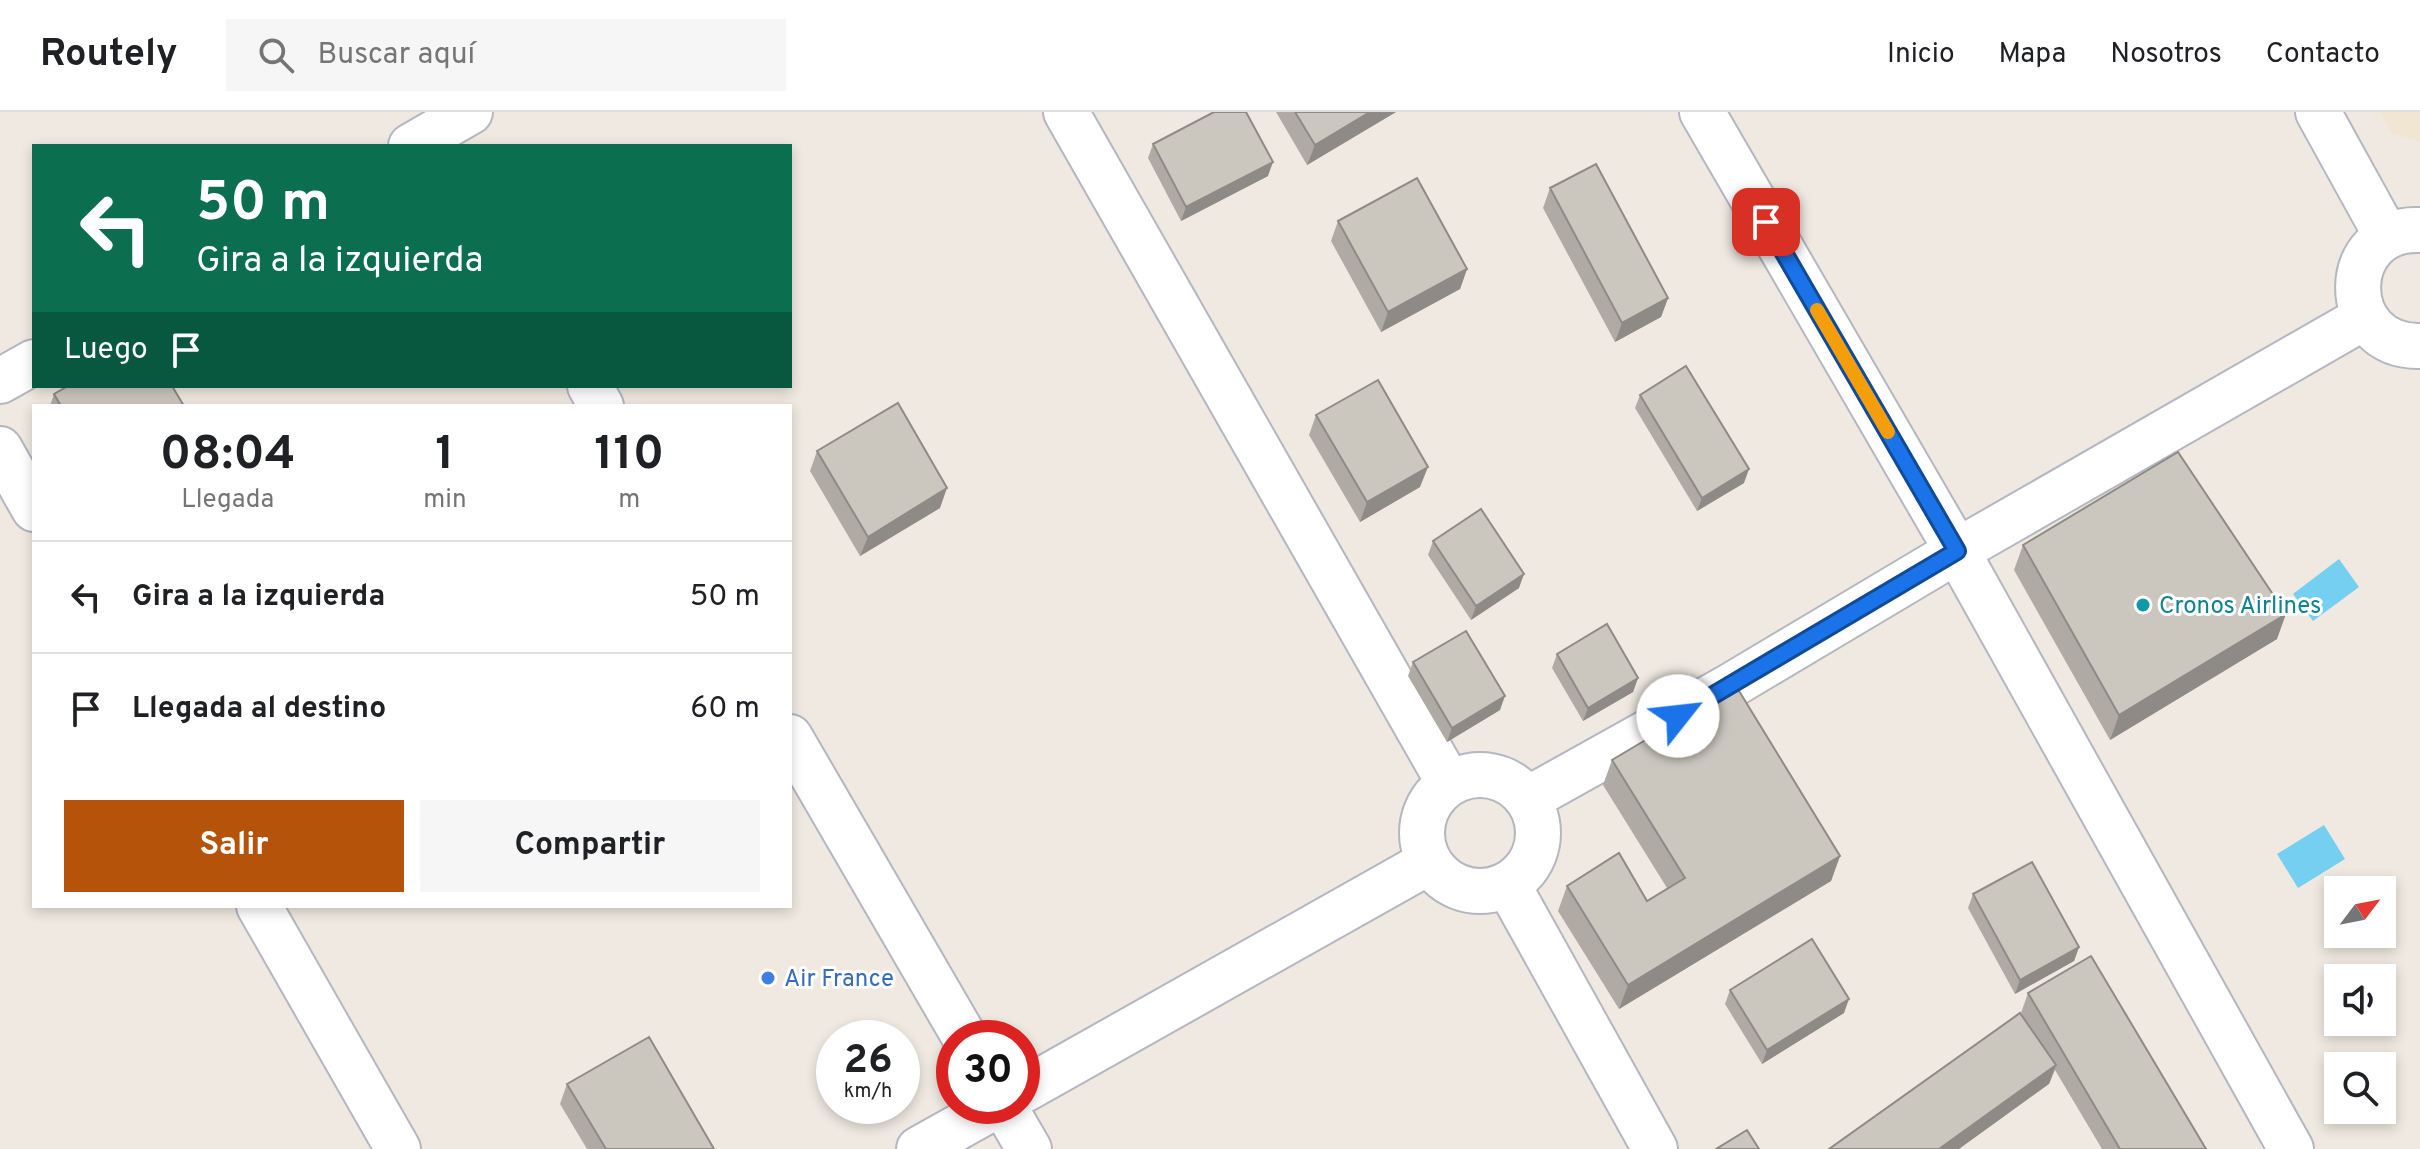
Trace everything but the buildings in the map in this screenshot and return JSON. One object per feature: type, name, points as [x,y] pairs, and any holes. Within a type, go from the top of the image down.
[{"type":"street","points":[[1066,112],[1449,783]]},
{"type":"street","points":[[1702,112],[1957,551],[2291,1149]]},
{"type":"street","points":[[2318,112],[2403,234],[2367,255],[2357,279],[2360,305],[2365,317],[2384,337],[2396,343],[2420,346]]},
{"type":"street","points":[[1528,799],[1727,688],[1957,551],[2365,317]]},
{"type":"street","points":[[0,381],[32,363]]},
{"type":"street","points":[[0,449],[32,505]]},
{"type":"street","points":[[792,740],[955,1020]]},
{"type":"street","points":[[1473,775],[1498,777],[1510,782],[1528,799],[1538,826],[1539,840],[1529,866],[1508,885],[1483,891],[1458,887],[1447,881],[1429,862],[1422,838],[1422,824],[1431,800],[1449,783],[1473,775]]},
{"type":"street","points":[[1040,1081],[1429,862]]},
{"type":"street","points":[[1508,885],[1655,1149]]},
{"type":"street","points":[[260,908],[398,1149]]},
{"type":"street","points":[[919,1149],[964,1124]]},
{"type":"street","points":[[1014,1124],[1029,1149]]},
{"type":"shaded area","points":[[2380,112],[2420,112],[2420,141],[2392,134]]},
{"type":"water","points":[[2339,559],[2359,587],[2313,621],[2293,594]]},
{"type":"water","points":[[2324,825],[2345,859],[2298,888],[2277,854]]},
{"type":"slow traffic","points":[[1817,310],[1888,432]]},
{"type":"place","name":"Cronos Airlines","points":[[2143,605]]},
{"type":"place","name":"Air France","points":[[768,978]]},
{"type":"route","points":[[1678,716],[1957,551],[1766,222]]}]
